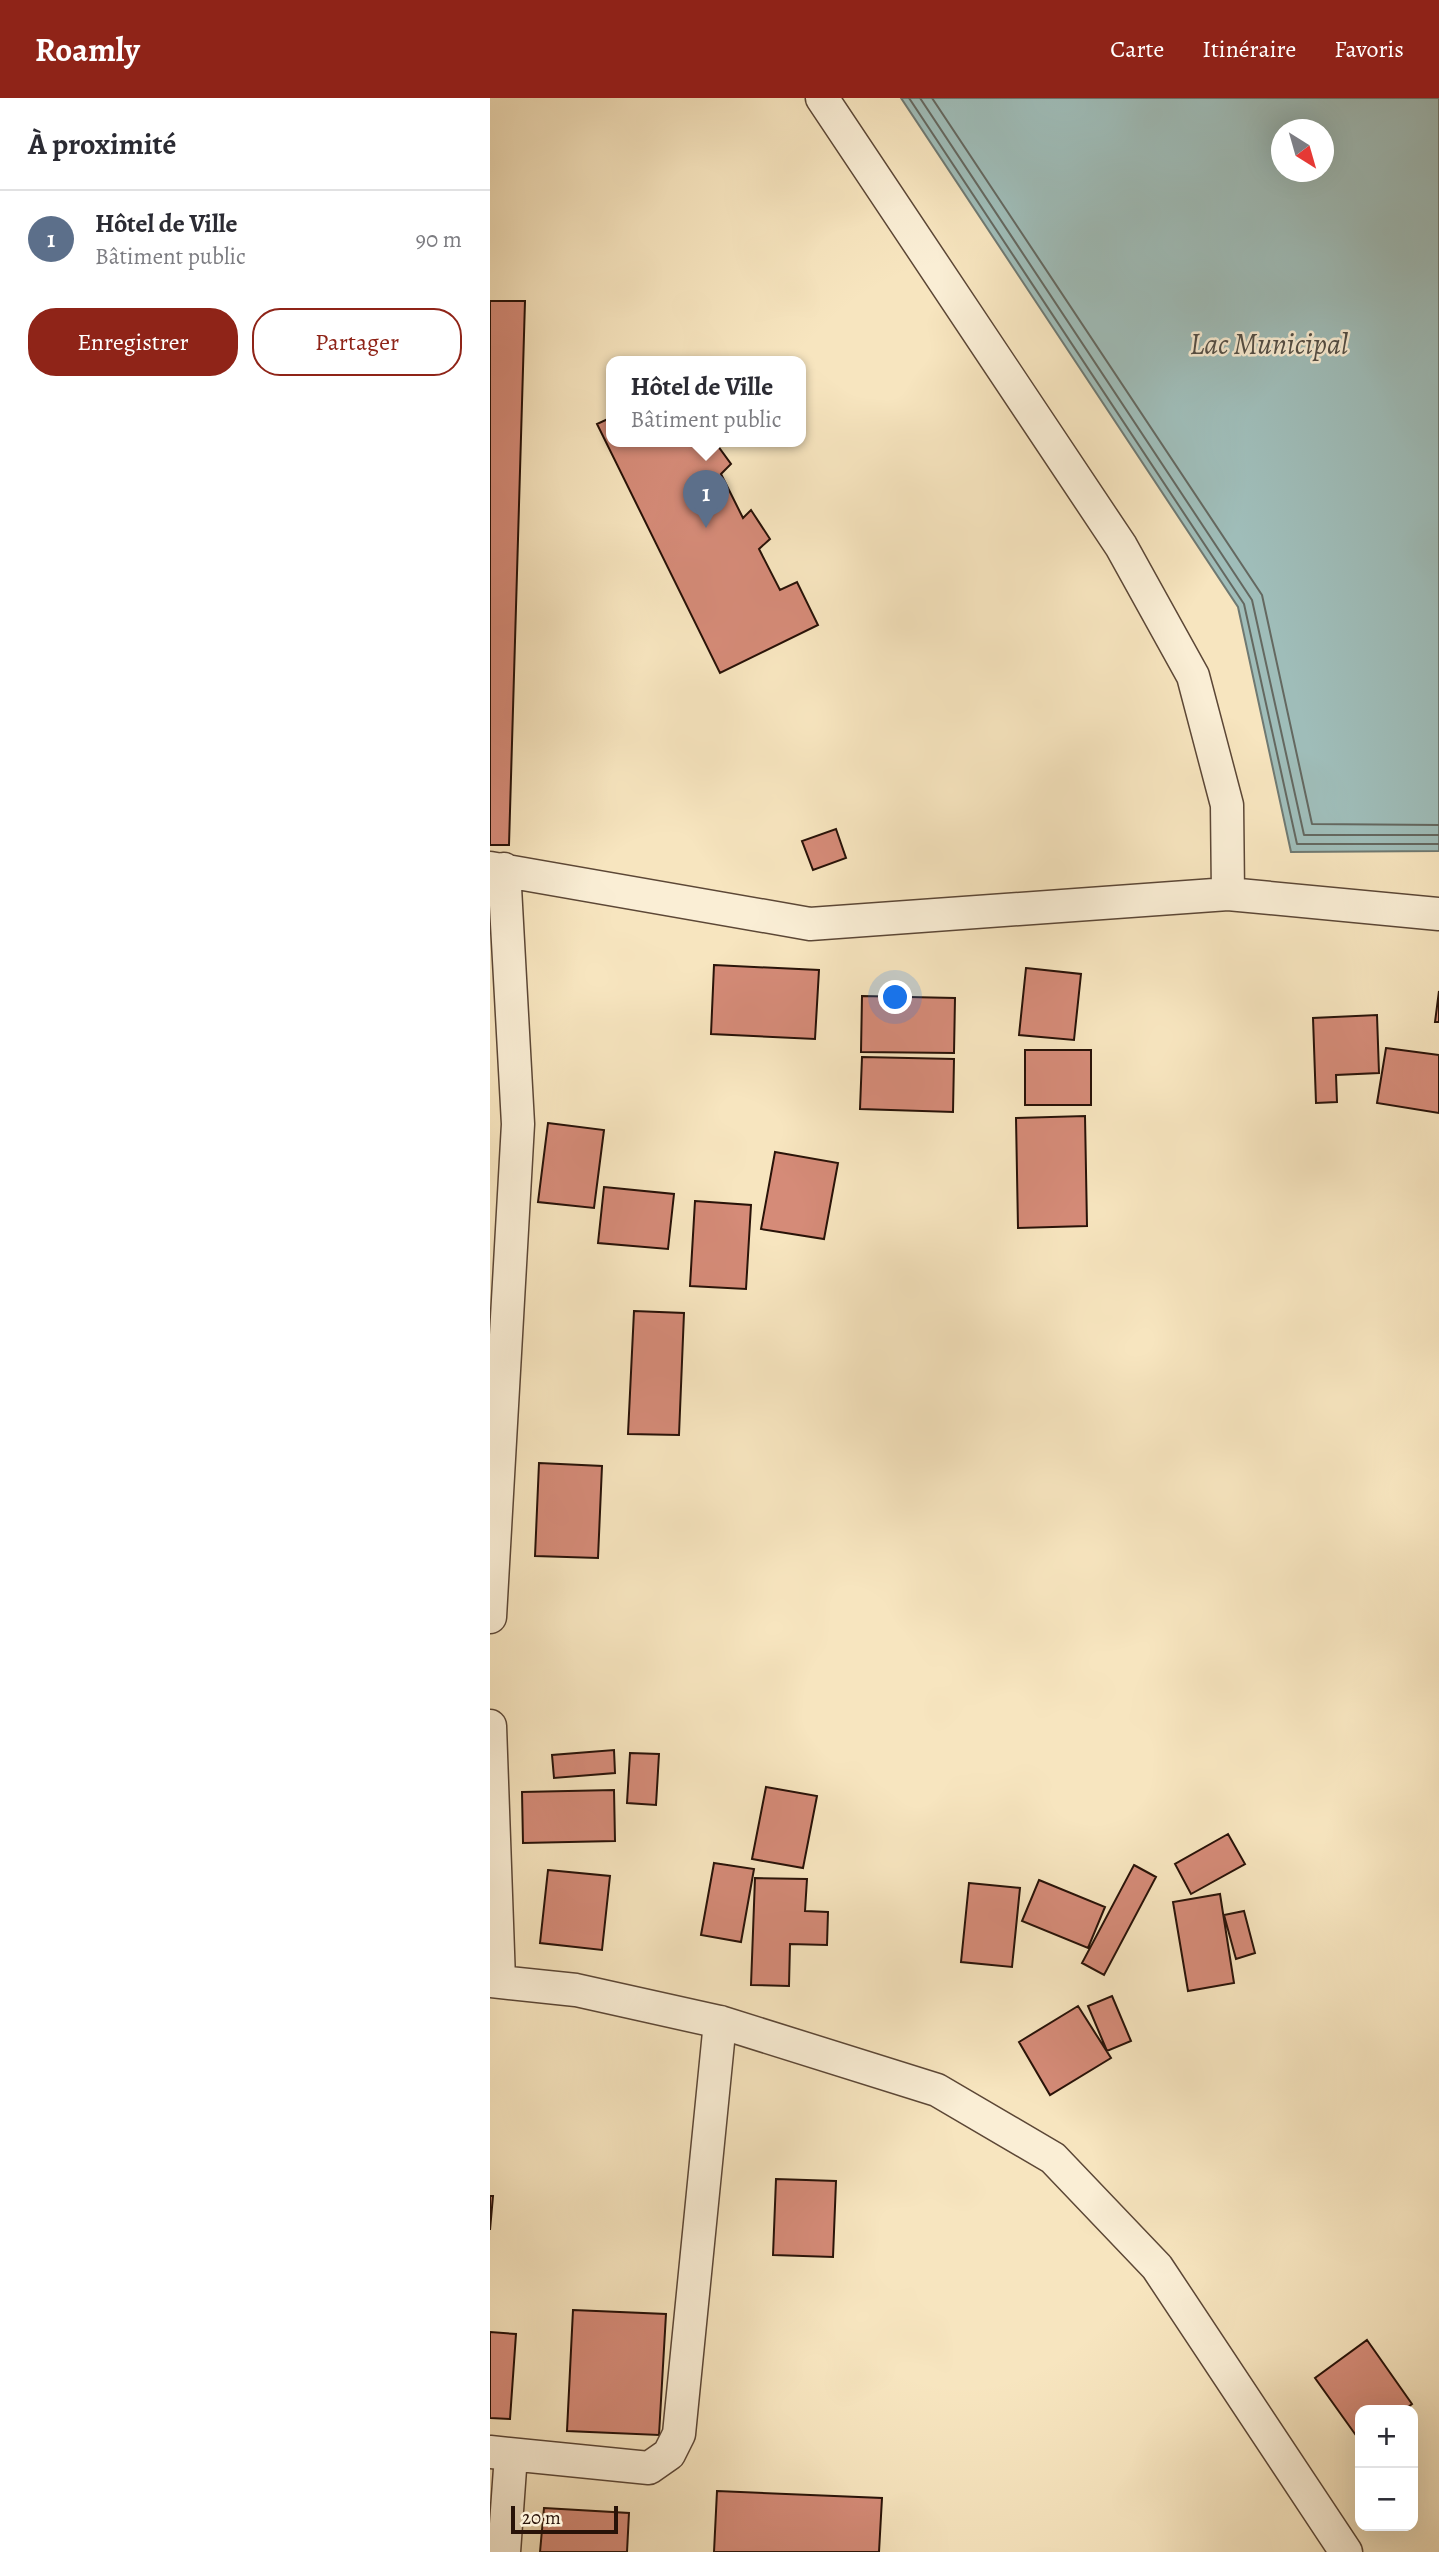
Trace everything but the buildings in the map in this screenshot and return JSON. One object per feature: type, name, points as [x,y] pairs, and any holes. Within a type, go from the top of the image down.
[{"type":"street","points":[[822,98],[1121,547],[1193,676],[1227,805],[1228,894]]},
{"type":"street","points":[[490,1617],[518,1124],[497,868],[810,924],[1228,894],[1439,914]]},
{"type":"street","points":[[490,1726],[495,1981],[576,1990],[720,2022],[937,2090],[1053,2158],[1157,2267],[1346,2552]]},
{"type":"street","points":[[504,2552],[500,2453],[649,2468],[669,2454],[679,2434],[720,2022]]},
{"type":"water","name":"Lac Municipal","points":[[901,98],[1439,98],[1439,851],[1291,852],[1238,607]]},
{"type":"place","name":"Hôtel de Ville","points":[[706,528]]}]
